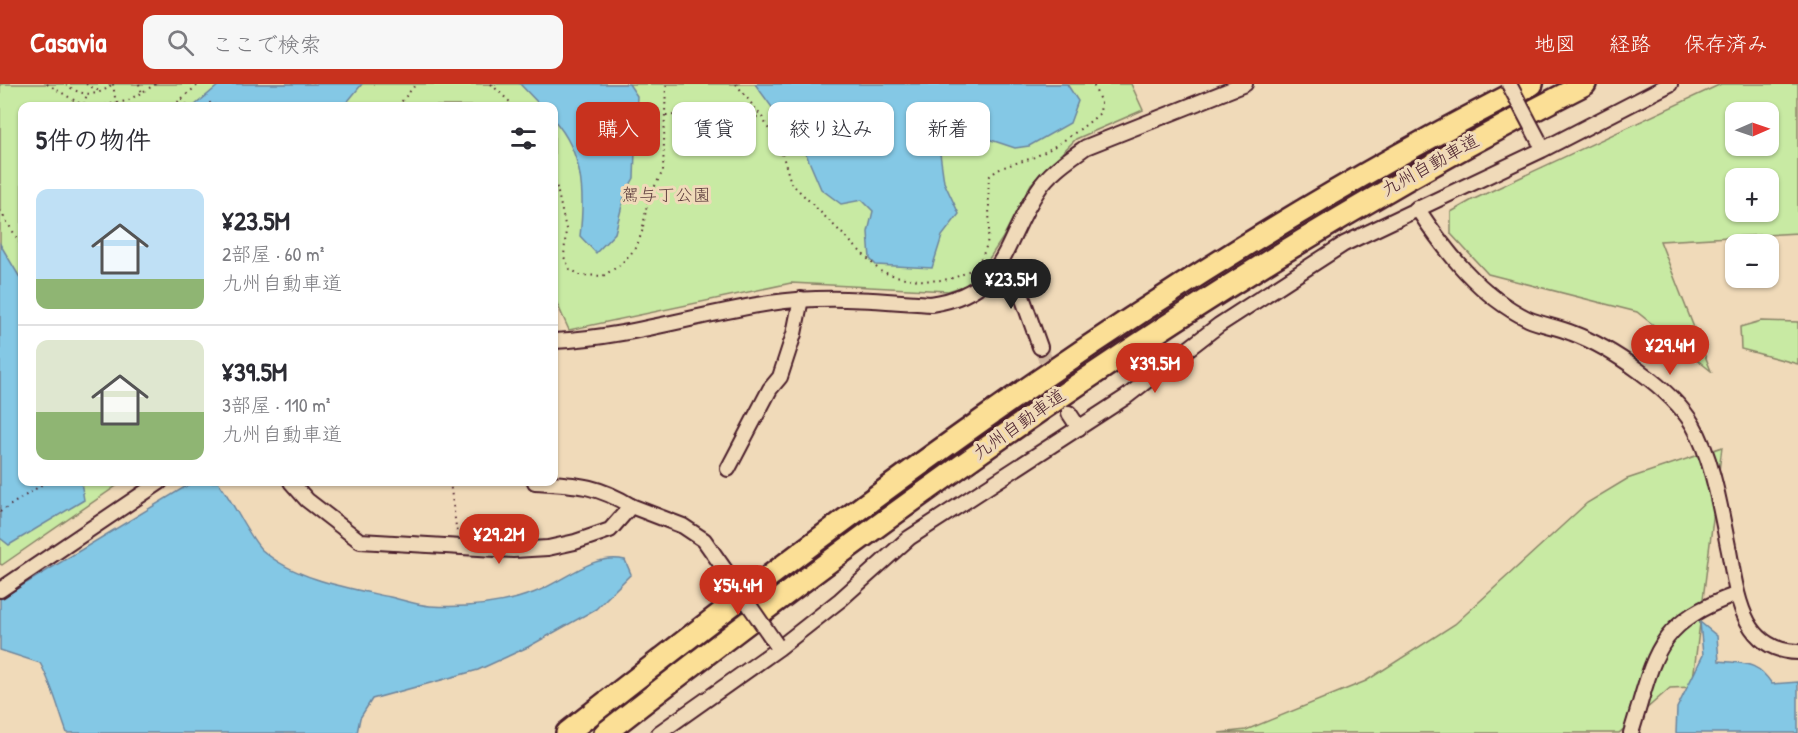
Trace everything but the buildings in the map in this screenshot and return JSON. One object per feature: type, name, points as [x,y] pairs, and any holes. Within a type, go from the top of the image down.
[{"type":"highway","name":"九州自動車道","points":[[567,733],[838,525],[1039,380],[1193,278],[1343,186],[1532,84]]},
{"type":"highway","name":"九州自動車道","points":[[605,733],[896,511],[1050,401],[1156,331],[1354,207],[1491,131],[1586,84]]},
{"type":"street","points":[[558,341],[607,335],[801,299],[931,304],[951,301],[984,283],[1001,263],[1039,188],[1066,162],[1086,147],[1245,84]]},
{"type":"street","points":[[1509,84],[1540,146]]},
{"type":"street","points":[[659,733],[840,600],[909,538],[1126,397],[1229,319],[1344,244],[1670,84]]},
{"type":"street","points":[[1417,208],[1444,249],[1497,300],[1529,319],[1572,333],[1605,348],[1655,383],[1693,424],[1707,457],[1729,553],[1735,595],[1756,635],[1762,641],[1779,651],[1798,652]]},
{"type":"street","points":[[1001,263],[1019,288],[1040,347]]},
{"type":"street","points":[[728,469],[770,389],[780,377],[794,334],[801,299]]},
{"type":"street","points":[[1069,413],[1079,428]]},
{"type":"street","points":[[558,484],[591,486],[631,506],[683,526],[704,540],[778,646]]},
{"type":"street","points":[[0,590],[154,486]]},
{"type":"street","points":[[295,486],[307,500],[360,541],[513,550],[548,548],[610,530],[631,506]]},
{"type":"street","points":[[1631,733],[1654,661],[1665,640],[1689,615],[1707,605],[1735,595]]},
{"type":"path","points":[[47,84],[78,102]]},
{"type":"path","points":[[66,84],[87,94],[102,92],[113,84],[116,90],[116,102]]},
{"type":"path","points":[[86,84],[102,92]]},
{"type":"path","points":[[139,84],[142,94]]},
{"type":"path","points":[[121,102],[142,94],[156,84]]},
{"type":"path","points":[[178,102],[199,84]]},
{"type":"path","points":[[401,102],[416,84]]},
{"type":"path","points":[[491,84],[510,102]]},
{"type":"path","points":[[558,193],[566,229],[564,258],[570,269],[580,275],[603,276],[627,258],[636,248],[642,232],[648,199],[663,171],[666,84]]},
{"type":"path","points":[[736,84],[762,117],[782,153],[791,183],[880,271],[892,276],[939,281],[960,278],[968,273],[987,245],[989,177],[997,169],[1033,158],[1090,122],[1100,113],[1101,103],[1093,84]]},
{"type":"path","points":[[84,102],[87,94]]},
{"type":"path","points":[[666,115],[762,117]]},
{"type":"path","points":[[0,211],[18,240]]},
{"type":"path","points":[[0,512],[40,486]]},
{"type":"path","points":[[450,486],[458,546]]},
{"type":"green space","name":"駕与丁公園","points":[[0,84],[1131,84],[1143,110],[1076,139],[1031,184],[1002,239],[973,283],[948,291],[791,283],[569,330],[558,306],[558,102],[18,102],[18,486],[116,486],[2,565],[0,564]]},
{"type":"green space","points":[[1721,84],[1798,84],[1798,233],[1725,234],[1725,237],[1660,241],[1711,371],[1637,312],[1488,274],[1451,234],[1451,212],[1472,200]]},
{"type":"green space","points":[[1761,321],[1798,322],[1798,364],[1741,349],[1740,327]]},
{"type":"green space","points":[[1722,447],[1692,687],[1670,688],[1619,733],[1219,733],[1246,730],[1366,681],[1455,624],[1587,503],[1627,479]]},
{"type":"water","points":[[220,84],[362,84],[347,102],[199,102]]},
{"type":"water","points":[[520,84],[629,84],[637,96],[637,102],[576,102],[576,156],[635,156],[634,178],[625,194],[615,233],[596,253],[580,236],[582,189],[580,174],[571,146],[558,125],[558,102],[537,102]]},
{"type":"water","points":[[755,84],[1067,84],[1078,101],[1070,123],[1029,146],[1015,148],[990,140],[990,102],[906,102],[906,156],[940,156],[944,182],[959,214],[942,236],[932,268],[876,265],[870,259],[868,232],[873,211],[862,200],[841,204],[821,189],[807,156],[894,156],[894,102],[768,102]]},
{"type":"water","points":[[0,244],[18,274],[18,486],[82,486],[84,500],[9,545],[0,538]]},
{"type":"water","points":[[186,486],[221,486],[257,545],[290,569],[340,586],[420,605],[469,606],[508,600],[533,593],[601,560],[625,560],[631,574],[596,609],[528,647],[478,670],[372,699],[360,718],[357,733],[67,733],[52,689],[40,663],[0,650],[0,599]]},
{"type":"water","points":[[1700,622],[1717,636],[1719,661],[1755,667],[1772,684],[1798,682],[1798,733],[1676,733],[1677,708],[1703,655]]},
{"type":"tunnel","points":[[1040,347],[1064,403]]}]
